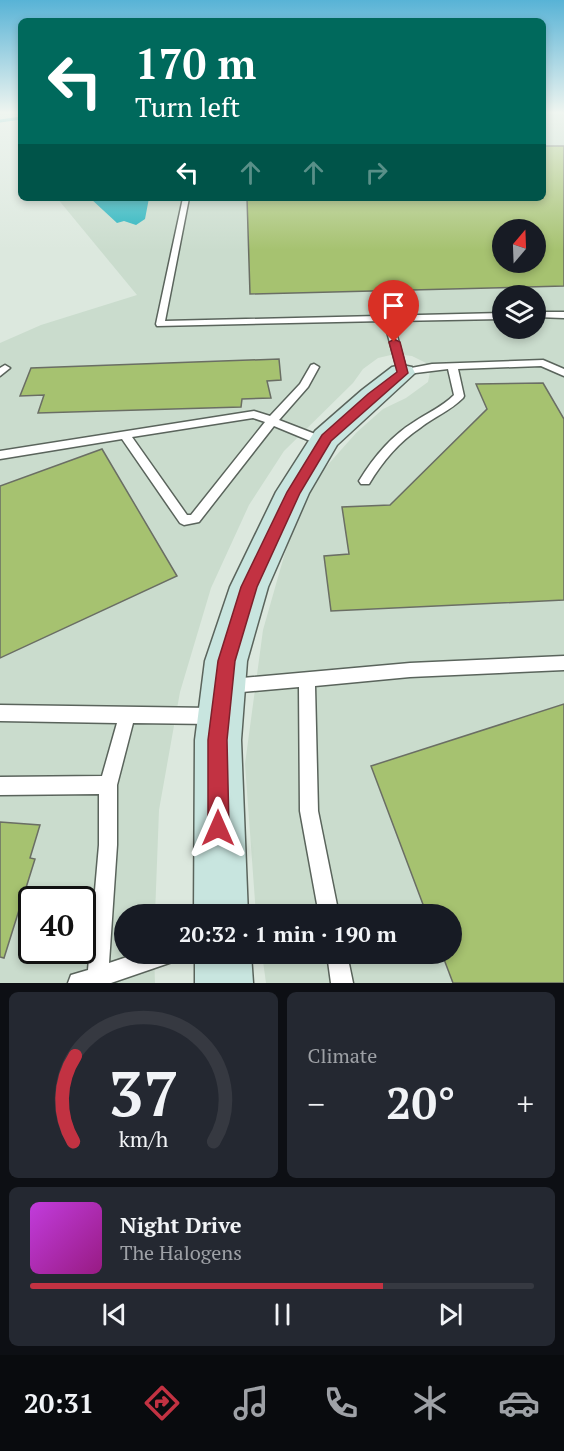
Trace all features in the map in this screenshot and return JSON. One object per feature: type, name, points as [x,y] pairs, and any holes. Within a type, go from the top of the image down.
[{"type":"street","points":[[221,904],[218,740],[226,661],[249,587],[293,492],[324,442],[372,396],[402,373]]},
{"type":"street","points":[[223,964],[224,983]]},
{"type":"lane","points":[[185,201],[160,324],[492,316]]},
{"type":"lane","points":[[546,315],[564,315]]},
{"type":"lane","points":[[388,318],[402,373],[424,368],[452,366],[543,363],[564,373]]},
{"type":"lane","points":[[365,481],[372,467],[415,426],[452,405],[459,396],[452,366]]},
{"type":"lane","points":[[125,435],[172,506],[184,520],[195,519],[272,421],[304,385],[314,367]]},
{"type":"lane","points":[[0,454],[254,414],[324,442]]},
{"type":"lane","points":[[0,713],[127,715],[222,701],[307,679],[410,670],[564,663]]},
{"type":"lane","points":[[307,679],[309,811],[327,904]]},
{"type":"lane","points":[[127,715],[108,785],[108,845],[91,980],[138,964]]},
{"type":"lane","points":[[0,786],[108,785]]},
{"type":"lane","points":[[339,964],[342,983]]},
{"type":"shaded area","points":[[546,158],[564,158],[564,983],[266,983],[263,964],[462,964],[462,904],[255,904],[245,764],[263,630],[290,535],[316,478],[357,432],[383,409],[406,398],[428,382],[430,372],[426,363],[412,356],[395,354],[378,358],[363,369],[353,383],[284,451],[249,505],[211,588],[180,692],[159,810],[155,904],[114,904],[114,964],[154,964],[155,983],[0,983],[0,343],[41,325],[137,295],[59,201],[546,201]]},
{"type":"water","points":[[93,201],[148,201],[145,219],[136,225],[124,221],[117,223]]},
{"type":"building","points":[[546,158],[564,158],[564,286],[492,285],[492,288],[250,294],[247,201],[546,201]]},
{"type":"building","points":[[279,359],[281,380],[267,381],[271,398],[242,399],[241,407],[38,413],[44,395],[20,396],[31,368]]},
{"type":"building","points":[[543,383],[564,419],[564,600],[331,611],[324,556],[349,554],[342,507],[390,505],[487,409],[476,384]]},
{"type":"building","points":[[102,449],[177,576],[0,658],[0,486]]},
{"type":"building","points":[[564,704],[564,983],[453,983],[446,964],[462,964],[462,904],[423,904],[371,766]]},
{"type":"building","points":[[0,822],[40,825],[30,858],[35,859],[27,886],[18,886],[18,913],[4,958],[0,957]]},
{"type":"route","points":[[218,828],[218,740],[226,661],[249,587],[293,492],[326,438],[372,396],[402,373],[394,342]]}]
